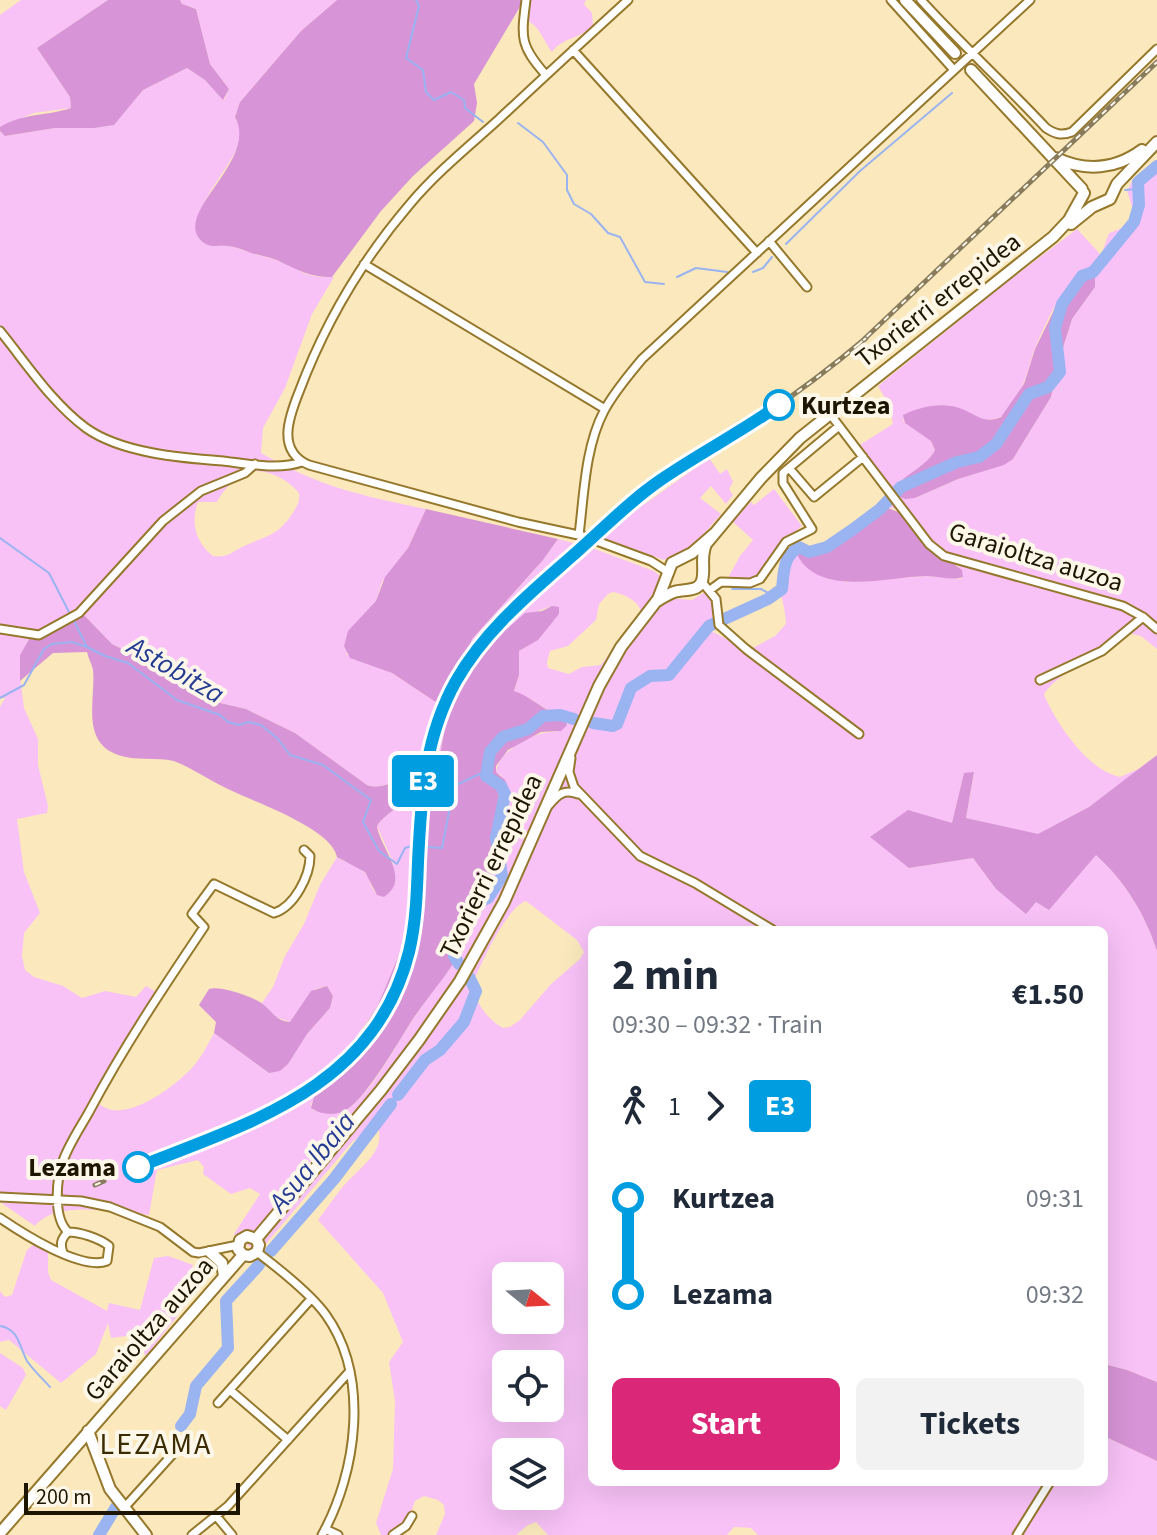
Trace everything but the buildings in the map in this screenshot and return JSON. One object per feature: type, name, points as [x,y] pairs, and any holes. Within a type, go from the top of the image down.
[{"type":"street","points":[[526,0],[522,30],[528,55],[546,75]]},
{"type":"street","points":[[302,462],[288,442],[286,429],[291,411],[314,354],[345,293],[364,264],[434,178],[628,0]]},
{"type":"street","points":[[891,0],[954,70]]},
{"type":"street","points":[[905,0],[955,53]]},
{"type":"street","points":[[921,0],[1054,134],[1065,135],[1080,124],[1157,49]]},
{"type":"street","points":[[579,535],[592,442],[605,409],[642,359],[1030,0]]},
{"type":"street","points":[[573,50],[757,253]]},
{"type":"street","points":[[971,70],[1088,198],[1099,202]]},
{"type":"street","name":"Txorierri errepidea","points":[[1053,237],[1069,220],[1083,191],[1083,178],[1100,167],[1132,157],[1157,141]]},
{"type":"street","name":"Txorierri errepidea","points":[[650,608],[658,600],[678,590],[690,591],[706,586],[702,555],[715,533],[776,461],[830,414],[1053,237],[1099,202],[1110,199],[1117,184],[1157,141]]},
{"type":"street","points":[[1051,155],[1070,164],[1100,167],[1113,173],[1117,184]]},
{"type":"street","points":[[769,241],[807,287]]},
{"type":"street","points":[[364,264],[605,409]]},
{"type":"street","points":[[0,331],[61,405],[86,428],[128,446],[178,457],[255,464],[302,462],[518,522],[579,535],[670,571],[678,590]]},
{"type":"street","name":"Garaioltza auzoa","points":[[830,414],[929,544],[944,556],[1123,606],[1157,629]]},
{"type":"street","points":[[839,426],[783,473],[783,483],[812,529],[786,542],[760,579],[750,583],[721,582],[706,586],[717,605],[718,620],[746,649],[859,734]]},
{"type":"street","points":[[789,468],[814,497],[863,457]]},
{"type":"street","points":[[0,629],[39,635],[79,613],[163,521],[201,491],[245,473],[255,464]]},
{"type":"street","name":"Txorierri errepidea","points":[[256,1239],[381,1090],[443,1007],[495,920],[611,664],[664,589],[670,571],[715,533]]},
{"type":"street","points":[[686,556],[696,559],[703,568]]},
{"type":"street","name":"Garaioltza auzoa","points":[[1040,680],[1102,651],[1143,617]]},
{"type":"street","points":[[570,788],[574,741]]},
{"type":"street","points":[[558,780],[581,794],[640,856],[695,883],[766,926]]},
{"type":"street","points":[[543,815],[557,796],[570,788]]},
{"type":"street","points":[[0,1218],[26,1236],[63,1253],[99,1264],[107,1261],[109,1246],[62,1227],[59,1200],[62,1161],[142,1020],[204,927],[192,914],[195,908],[214,884],[274,913],[283,911],[310,869],[310,856],[304,850]]},
{"type":"street","points":[[0,1197],[94,1203],[132,1214],[160,1227],[193,1252],[240,1250],[250,1256],[257,1252],[259,1245],[256,1239],[243,1237],[240,1250]]},
{"type":"street","points":[[63,1253],[62,1238],[68,1232]]},
{"type":"street","name":"Garaioltza auzoa","points":[[0,1533],[224,1276],[240,1250]]},
{"type":"street","points":[[210,1252],[222,1263],[224,1276]]},
{"type":"street","points":[[257,1252],[326,1316],[337,1335],[349,1372],[353,1430],[350,1452],[345,1478],[324,1532],[338,1535]]},
{"type":"street","points":[[218,1403],[311,1299]]},
{"type":"street","points":[[192,1535],[217,1517],[349,1372]]},
{"type":"street","points":[[338,1384],[351,1387]]},
{"type":"street","points":[[230,1390],[288,1440]]},
{"type":"street","name":"Garaioltza auzoa","points":[[88,1431],[110,1489],[146,1535]]},
{"type":"street","points":[[124,1508],[180,1446]]},
{"type":"street","points":[[1017,1535],[1048,1486]]},
{"type":"street","points":[[393,1535],[406,1526],[412,1516]]},
{"type":"street","points":[[217,1517],[232,1535]]},
{"type":"shaded area","points":[[21,0],[108,0],[37,48],[70,97],[71,108],[34,113],[0,127],[0,15]]},
{"type":"shaded area","points":[[108,0],[180,0],[182,4],[196,9],[210,64],[229,89],[223,100],[205,80],[187,68],[143,90],[114,125],[55,128],[5,136],[0,127],[9,122],[71,108],[70,97],[37,48]]},
{"type":"shaded area","points":[[180,0],[337,0],[301,31],[240,102],[235,117],[241,132],[238,146],[201,209],[197,224],[200,236],[211,245],[238,248],[308,274],[334,277],[312,314],[285,388],[263,428],[261,453],[302,474],[340,488],[426,509],[408,548],[382,582],[376,601],[346,654],[392,673],[443,707],[446,724],[436,774],[428,789],[423,885],[416,895],[408,933],[378,1005],[311,1104],[313,1110],[322,1112],[345,1110],[367,1090],[457,957],[477,916],[500,840],[502,776],[496,772],[498,764],[519,743],[539,734],[557,732],[564,719],[514,692],[519,675],[519,651],[537,640],[559,614],[552,606],[538,611],[484,649],[467,656],[472,639],[558,539],[654,571],[660,576],[665,598],[692,600],[705,592],[713,610],[706,628],[737,645],[753,648],[775,636],[786,624],[780,577],[795,550],[805,564],[846,582],[927,576],[961,579],[958,565],[946,558],[899,510],[880,505],[892,493],[915,498],[1013,459],[1051,397],[1072,319],[1095,287],[1095,277],[1088,272],[1081,276],[1060,298],[1039,339],[1015,402],[1000,417],[990,420],[902,420],[931,441],[935,450],[929,460],[891,493],[858,446],[893,424],[889,405],[878,386],[1077,229],[1101,255],[1109,233],[1125,226],[1132,218],[1127,191],[1132,181],[1157,160],[1157,649],[1141,636],[1128,633],[1058,679],[1044,695],[1065,732],[1096,765],[1120,777],[1143,767],[1089,807],[1038,835],[966,818],[974,773],[964,773],[952,824],[909,868],[973,858],[996,889],[1049,909],[1096,854],[1125,887],[1147,924],[1157,951],[1157,1382],[1108,1365],[1108,926],[588,926],[588,1486],[1108,1486],[1108,1438],[1157,1461],[1157,1535],[758,1535],[751,1528],[734,1527],[727,1535],[548,1535],[536,1522],[516,1535],[436,1535],[445,1514],[444,1505],[424,1496],[415,1501],[407,1524],[398,1535],[381,1535],[376,1523],[393,1469],[395,1401],[389,1362],[403,1342],[383,1293],[318,1220],[374,1153],[380,1137],[378,1128],[369,1128],[352,1142],[258,1253],[234,1234],[260,1194],[250,1188],[231,1194],[203,1174],[204,1167],[198,1160],[157,1170],[149,1215],[72,1210],[45,1218],[35,1226],[0,1202],[0,707],[5,698],[0,697],[0,131],[6,136],[55,128],[109,126],[143,90],[187,68],[205,80],[224,100],[229,89],[210,64],[196,9],[182,4]],"holes":[[[257,471],[286,481],[299,493],[298,504],[288,520],[271,534],[228,554],[213,556],[202,545],[196,532],[198,502],[217,502],[224,491],[245,474]],[[613,592],[630,599],[641,612],[601,665],[582,667],[569,674],[548,668],[550,651],[568,646],[596,620],[599,604]],[[79,610],[112,644],[132,653],[161,674],[190,684],[216,702],[246,709],[295,733],[367,785],[412,781],[404,801],[377,826],[392,860],[395,879],[384,897],[374,891],[362,870],[337,857],[285,956],[273,987],[262,1003],[276,1017],[290,1022],[315,989],[327,986],[333,996],[330,1008],[307,1034],[284,1068],[269,1073],[214,1033],[190,1070],[174,1084],[143,1104],[122,1110],[110,1109],[95,1102],[129,1034],[156,992],[146,986],[136,997],[105,991],[82,998],[63,986],[34,977],[25,970],[22,956],[24,933],[40,913],[24,872],[17,819],[47,813],[48,806],[38,765],[38,739],[24,708],[20,677],[31,637],[51,634]],[[526,901],[577,940],[584,952],[520,1020],[503,1028],[483,1010],[472,986],[494,938],[511,914]]]},
{"type":"shaded area","points":[[337,0],[524,0],[474,84],[477,103],[474,121],[413,176],[381,211],[332,277],[305,273],[274,259],[234,247],[207,245],[196,231],[197,218],[236,152],[239,134],[235,117],[240,102],[301,31]]},
{"type":"shaded area","points":[[528,0],[586,0],[584,4],[592,13],[593,25],[561,43],[552,52],[538,29],[524,19]]},
{"type":"shaded area","points":[[1086,271],[1095,277],[1095,287],[1072,319],[1051,397],[1013,459],[915,498],[905,499],[891,493],[935,450],[931,441],[905,423],[903,415],[945,405],[984,419],[1001,417],[1024,384],[1035,349],[1058,302],[1074,280]]},
{"type":"shaded area","points":[[709,458],[720,474],[727,469],[733,482],[729,489],[733,495],[726,504],[711,486],[700,498],[721,514],[690,550],[664,560],[601,537],[639,502],[645,504]]},
{"type":"shaded area","points":[[774,489],[802,526],[782,542],[758,575],[751,579],[731,580],[728,578],[740,556],[753,540],[732,521],[751,502],[754,505]]},
{"type":"shaded area","points":[[880,505],[914,518],[946,558],[962,570],[963,577],[926,576],[853,582],[818,575],[804,565],[795,550],[834,542],[849,534]]},
{"type":"shaded area","points":[[426,509],[558,539],[472,639],[467,655],[484,649],[525,613],[559,607],[559,614],[538,640],[519,651],[519,675],[514,691],[564,719],[567,725],[561,731],[541,732],[508,750],[496,766],[496,772],[508,787],[498,792],[500,829],[497,848],[487,886],[461,950],[364,1093],[346,1110],[324,1113],[311,1108],[314,1097],[334,1074],[378,1005],[408,933],[416,895],[423,885],[428,789],[436,774],[446,724],[443,707],[392,673],[350,658],[344,646],[348,631],[376,601],[385,577],[408,548]]},
{"type":"shaded area","points":[[79,610],[112,644],[141,658],[161,674],[190,684],[216,702],[246,709],[295,733],[367,785],[412,781],[404,801],[377,826],[395,872],[392,890],[384,897],[377,895],[365,872],[337,857],[320,835],[288,816],[174,761],[125,757],[106,749],[94,730],[93,670],[87,652],[53,653],[20,681],[20,655],[31,636],[52,634]]},
{"type":"shaded area","points":[[1157,755],[1157,951],[1133,900],[1096,855],[1049,910],[1036,902],[1026,914],[996,889],[973,858],[909,868],[870,837],[908,810],[952,823],[964,773],[974,772],[966,818],[1038,834],[1089,807]]},
{"type":"shaded area","points":[[327,986],[333,996],[330,1008],[307,1034],[288,1064],[280,1071],[269,1073],[214,1033],[216,1022],[199,1005],[209,989],[221,989],[253,999],[278,1018],[290,1022],[311,991]]},
{"type":"shaded area","points":[[38,1241],[48,1250],[51,1280],[107,1311],[109,1303],[140,1310],[154,1258],[168,1256],[193,1265],[185,1291],[196,1292],[146,1356],[134,1335],[111,1338],[108,1323],[96,1354],[61,1383],[9,1340],[0,1342],[0,1291],[5,1297],[12,1295],[27,1250]]},
{"type":"shaded area","points":[[0,1353],[23,1368],[26,1375],[6,1410],[0,1406]]},
{"type":"shaded area","points":[[1108,1365],[1157,1382],[1157,1461],[1108,1438]]},
{"type":"waterway","points":[[416,0],[419,6],[406,58],[423,70],[426,92],[434,100],[451,92],[464,100],[465,108],[483,122]]},
{"type":"waterway","points":[[786,244],[860,171],[952,93]]},
{"type":"waterway","points":[[518,123],[543,142],[567,175],[567,190],[574,204],[591,214],[608,233],[620,237],[645,282],[664,284]]},
{"type":"waterway","name":"Asua Ibaia","points":[[593,723],[617,724],[631,688],[650,676],[669,675],[709,626],[768,599],[782,589],[787,560],[799,547],[809,552],[827,547],[880,509],[901,487],[957,462],[979,457],[996,444],[1029,394],[1048,387],[1060,372],[1055,328],[1062,304],[1082,276],[1093,272],[1134,222],[1139,205],[1138,182],[1157,166]]},
{"type":"waterway","points":[[1125,190],[1137,189]]},
{"type":"waterway","points":[[753,272],[763,268],[772,257]]},
{"type":"waterway","points":[[677,277],[696,268],[727,272]]},
{"type":"waterway","name":"Astobitza","points":[[0,538],[49,573],[70,614]]},
{"type":"waterway","points":[[732,589],[761,589],[774,596]]},
{"type":"waterway","name":"Astobitza","points":[[73,619],[87,647],[128,663],[177,700],[220,715],[228,722],[261,725],[278,739],[290,755],[323,765],[371,800],[363,822],[379,851],[397,864],[405,848],[442,848],[454,786],[486,771]]},
{"type":"waterway","points":[[0,698],[24,685],[44,649],[52,644],[72,642],[87,647]]},
{"type":"waterway","name":"Asua Ibaia","points":[[459,964],[454,956],[472,906],[488,898],[502,876],[496,838],[505,794],[501,786],[486,776],[490,752],[503,737],[528,729],[543,716],[560,715],[574,719]]},
{"type":"waterway","name":"Asua Ibaia","points":[[398,1095],[425,1060],[440,1050],[464,1022],[476,991],[469,977]]},
{"type":"waterway","name":"Asua Ibaia","points":[[271,1251],[334,1179],[391,1104]]},
{"type":"waterway","name":"Asua Ibaia","points":[[181,1426],[190,1414],[196,1386],[228,1348],[226,1301],[259,1265]]},
{"type":"waterway","points":[[0,1326],[15,1334],[27,1361],[50,1387]]},
{"type":"waterway","name":"Asua Ibaia","points":[[99,1535],[116,1507]]},
{"type":"railway","points":[[858,345],[1157,62]]},
{"type":"railway","points":[[126,1173],[260,1118],[300,1096],[337,1070],[368,1037],[393,997],[410,947],[416,909],[422,794],[431,746],[447,700],[472,656],[518,604],[641,494],[776,407],[866,338]]},
{"type":"railway","points":[[95,1185],[104,1181]]},
{"type":"train","name":"E3","points":[[138,1167],[283,1107],[331,1076],[361,1044],[390,1001],[407,958],[415,914],[422,790],[428,754],[442,709],[464,668],[500,622],[634,500],[663,478],[779,405]]},
{"type":"place","name":"Kurtzea","points":[[779,405]]},
{"type":"place","name":"Lezama","points":[[138,1167]]},
{"type":"district","name":"LEZAMA","points":[[156,1444]]}]
